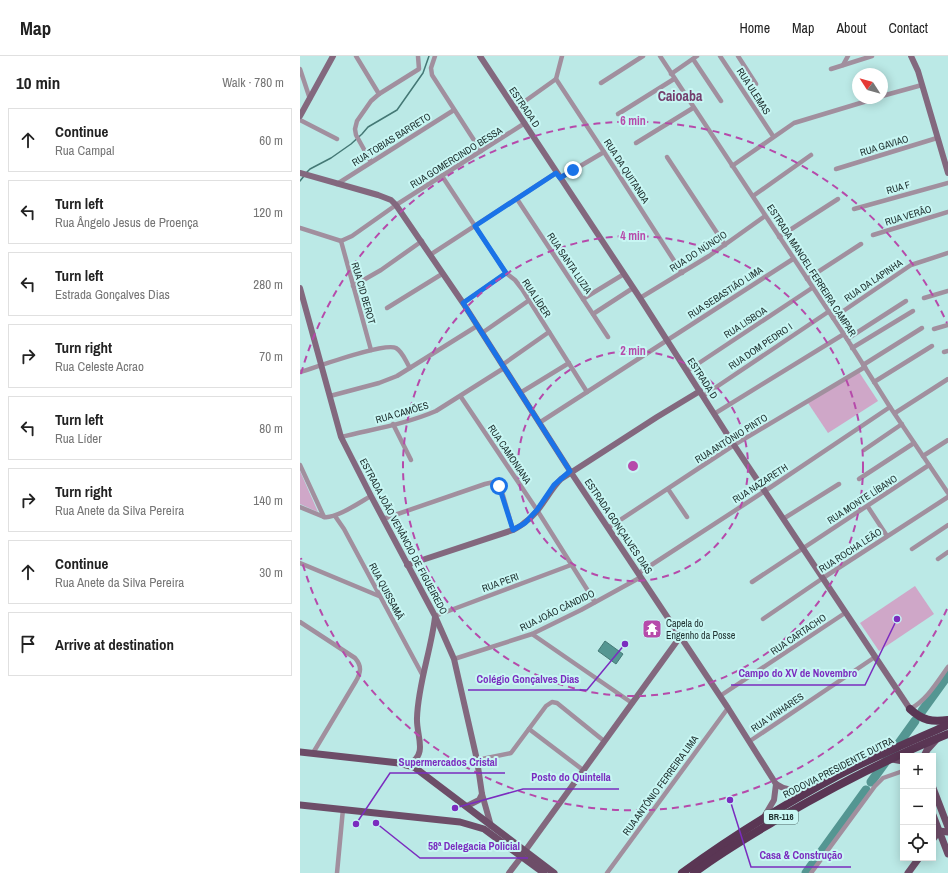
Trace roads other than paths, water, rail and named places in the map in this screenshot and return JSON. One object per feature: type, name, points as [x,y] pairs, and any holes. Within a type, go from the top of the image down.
[{"type":"highway","points":[[910,709],[928,721],[948,720]]},
{"type":"highway","name":"RODOVIA PRESIDENTE DUTRA","points":[[682,873],[763,818],[815,788],[904,744],[948,725]]},
{"type":"highway","name":"RODOVIA PRESIDENTE DUTRA","points":[[694,873],[746,838],[831,788],[948,734]]},
{"type":"main road","points":[[926,753],[937,739]]},
{"type":"main road","points":[[300,752],[408,765],[420,771],[468,807],[489,828],[523,854],[544,873]]},
{"type":"main road","points":[[891,760],[900,761]]},
{"type":"main road","points":[[934,789],[945,808],[948,826]]},
{"type":"main road","points":[[300,805],[463,823],[482,828],[489,828]]},
{"type":"main road","points":[[463,823],[469,818],[468,807]]},
{"type":"main road","points":[[936,823],[948,854]]},
{"type":"main road","points":[[939,831],[948,832]]},
{"type":"main road","points":[[936,835],[939,831]]},
{"type":"main road","points":[[523,854],[554,873]]},
{"type":"main road","points":[[908,873],[917,861]]},
{"type":"street","points":[[300,116],[333,56]]},
{"type":"street","points":[[356,56],[379,94]]},
{"type":"street","points":[[371,162],[356,135],[356,125],[359,117],[371,101],[379,94],[419,69],[418,56]]},
{"type":"street","points":[[435,56],[431,68],[432,75],[481,151]]},
{"type":"street","name":"ESTRADA D","points":[[480,56],[640,298],[734,445],[910,709]]},
{"type":"street","points":[[514,109],[556,79],[562,56]]},
{"type":"street","points":[[601,83],[643,56]]},
{"type":"street","name":"ESTRADA MANOEL FERREIRA CAMPAR","points":[[660,56],[948,493]]},
{"type":"street","name":"RUA ULEMAS","points":[[720,56],[773,136]]},
{"type":"street","points":[[738,56],[756,84]]},
{"type":"street","points":[[843,65],[848,56]]},
{"type":"street","points":[[831,69],[872,56]]},
{"type":"street","points":[[911,56],[917,67],[948,173]]},
{"type":"street","points":[[671,74],[695,57],[721,101]]},
{"type":"street","points":[[300,69],[310,99]]},
{"type":"street","points":[[618,114],[674,78]]},
{"type":"street","name":"RUA DA QUITANDA","points":[[556,79],[682,273]]},
{"type":"street","points":[[888,94],[922,84]]},
{"type":"street","points":[[732,166],[773,136],[794,123],[856,104]]},
{"type":"street","points":[[636,143],[693,108]]},
{"type":"street","name":"RUA TOBIAS BARRETO","points":[[337,184],[454,110]]},
{"type":"street","points":[[300,120],[337,139]]},
{"type":"street","name":"RUA GOMERCINDO BESSA","points":[[341,241],[368,226],[396,205],[525,124]]},
{"type":"street","name":"RUA GAVIAO","points":[[836,170],[937,138]]},
{"type":"street","points":[[430,255],[517,199],[604,152]]},
{"type":"street","points":[[753,196],[811,155]]},
{"type":"street","points":[[666,157],[725,244]]},
{"type":"street","name":"ESTRADA GONÇALVES DIAS","points":[[300,173],[382,196],[391,200],[396,205],[463,303],[570,471],[750,741],[776,784]]},
{"type":"street","name":"RUA LÍDER","points":[[442,176],[506,273],[515,280],[587,392]]},
{"type":"street","name":"RUA F","points":[[854,209],[948,183]]},
{"type":"street","name":"RUA SANTA LUZIA","points":[[517,199],[608,337]]},
{"type":"street","points":[[780,237],[838,199]]},
{"type":"street","name":"RUA VERÃO","points":[[873,235],[948,212]]},
{"type":"street","name":"RUA DO NÚNCIO","points":[[640,298],[682,273],[765,216]]},
{"type":"street","points":[[300,228],[341,241]]},
{"type":"street","name":"RUA CID BEROT","points":[[341,241],[371,350]]},
{"type":"street","points":[[353,286],[375,274],[422,241]]},
{"type":"street","points":[[806,279],[861,244]]},
{"type":"street","name":"RUA DA LAPINHA","points":[[833,318],[911,265],[948,253]]},
{"type":"street","name":"RUA SEBASTIÃO LIMA","points":[[539,423],[794,259]]},
{"type":"street","points":[[463,303],[506,273]]},
{"type":"street","points":[[388,308],[442,274]]},
{"type":"street","points":[[584,299],[624,274]]},
{"type":"street","name":"ESTRADA JOÃO VENÂNCIO DE FIGUEIREDO","points":[[300,288],[341,437],[435,616],[454,659],[477,760],[489,828]]},
{"type":"street","points":[[593,314],[633,288]]},
{"type":"street","name":"RUA LISBOA","points":[[687,371],[812,288]]},
{"type":"street","points":[[924,298],[948,291]]},
{"type":"street","points":[[482,333],[528,301]]},
{"type":"street","points":[[714,414],[906,301]]},
{"type":"street","points":[[852,348],[913,311]]},
{"type":"street","name":"RUA DOM PEDRO I","points":[[701,394],[828,312]]},
{"type":"street","points":[[934,329],[948,325]]},
{"type":"street","points":[[330,396],[379,383],[397,376],[477,326]]},
{"type":"street","name":"RUA ANTÔNIO PINTO","points":[[608,528],[734,445],[864,366],[922,328]]},
{"type":"street","name":"RUA CAMÕES","points":[[341,437],[426,415],[436,411],[461,397],[549,332]]},
{"type":"street","points":[[874,382],[932,346]]},
{"type":"street","points":[[300,372],[371,350],[388,347],[394,347],[400,352],[410,368]]},
{"type":"street","points":[[520,393],[569,363]]},
{"type":"street","points":[[895,413],[948,379]]},
{"type":"street","points":[[407,565],[513,530],[525,523],[537,510],[554,485],[570,471],[701,394]]},
{"type":"street","name":"RUA CAMONIANA","points":[[461,397],[537,510],[595,602]]},
{"type":"street","name":"RUA NAZARETH","points":[[640,575],[890,406]]},
{"type":"street","points":[[393,424],[411,460]]},
{"type":"street","points":[[864,450],[902,424]]},
{"type":"street","points":[[923,456],[948,440]]},
{"type":"street","points":[[859,479],[914,443]]},
{"type":"street","points":[[300,464],[324,517]]},
{"type":"street","name":"RUA MONTE LÍBANO","points":[[752,582],[868,507],[929,465]]},
{"type":"street","points":[[383,519],[494,482],[499,486],[513,530]]},
{"type":"street","points":[[783,519],[839,484]]},
{"type":"street","points":[[668,489],[687,516]]},
{"type":"street","points":[[300,507],[324,517],[335,516],[371,496]]},
{"type":"street","name":"RUA ROCHA LEÃO","points":[[762,619],[948,497]]},
{"type":"street","points":[[868,507],[887,536]]},
{"type":"street","name":"RUA QUISSAMÃ","points":[[335,516],[344,529],[423,676]]},
{"type":"street","points":[[912,549],[948,525]]},
{"type":"street","points":[[938,559],[948,552]]},
{"type":"street","points":[[300,563],[379,596]]},
{"type":"street","name":"RUA PERI","points":[[435,616],[572,565]]},
{"type":"street","name":"RUA JOÃO CÂNDIDO","points":[[454,659],[532,634],[581,610],[640,575]]},
{"type":"street","name":"RUA CARTACHO","points":[[720,696],[846,613]]},
{"type":"street","points":[[408,765],[416,760],[420,752],[417,718],[423,676],[435,616]]},
{"type":"street","points":[[300,622],[355,658],[360,666],[360,672],[356,681],[313,753]]},
{"type":"street","points":[[532,634],[632,703]]},
{"type":"street","points":[[509,873],[680,637]]},
{"type":"street","name":"RUA VINHARES","points":[[750,741],[874,657]]},
{"type":"street","points":[[910,709],[919,704],[928,695],[948,667]]},
{"type":"street","points":[[477,760],[511,753],[546,706],[554,702],[604,741]]},
{"type":"street","name":"RUA ANTÔNIO FERREIRA LIMA","points":[[607,873],[728,708]]},
{"type":"street","points":[[529,729],[583,770]]},
{"type":"street","points":[[811,873],[875,786],[885,777],[900,771]]},
{"type":"street","points":[[763,818],[774,800],[776,784],[785,790],[815,788]]},
{"type":"street","points":[[468,807],[479,800],[482,794]]},
{"type":"street","points":[[336,873],[343,809]]},
{"type":"water","points":[[605,641],[623,654],[616,664],[598,651]]},
{"type":"waterway","points":[[306,173],[351,144],[368,127],[397,110],[423,73],[429,56]]},
{"type":"waterway","points":[[300,181],[304,176]]},
{"type":"waterway","points":[[922,711],[948,675]]},
{"type":"waterway","points":[[871,782],[915,721]]},
{"type":"waterway","points":[[806,873],[866,790]]},
{"type":"place","name":"Campo do XV de Novembro","points":[[897,619]]},
{"type":"place","name":"Capela do Engenho da Posse","points":[[652,629]]},
{"type":"place","name":"Colégio Gonçalves Dias","points":[[625,644]]},
{"type":"place","name":"Casa & Construção","points":[[730,800]]},
{"type":"place","name":"Posto do Quintella","points":[[455,808]]},
{"type":"place","name":"58ª Delegacia Policial","points":[[376,823]]},
{"type":"place","name":"Supermercados Cristal","points":[[356,824]]},
{"type":"district","name":"Caioaba","points":[[680,96]]}]
